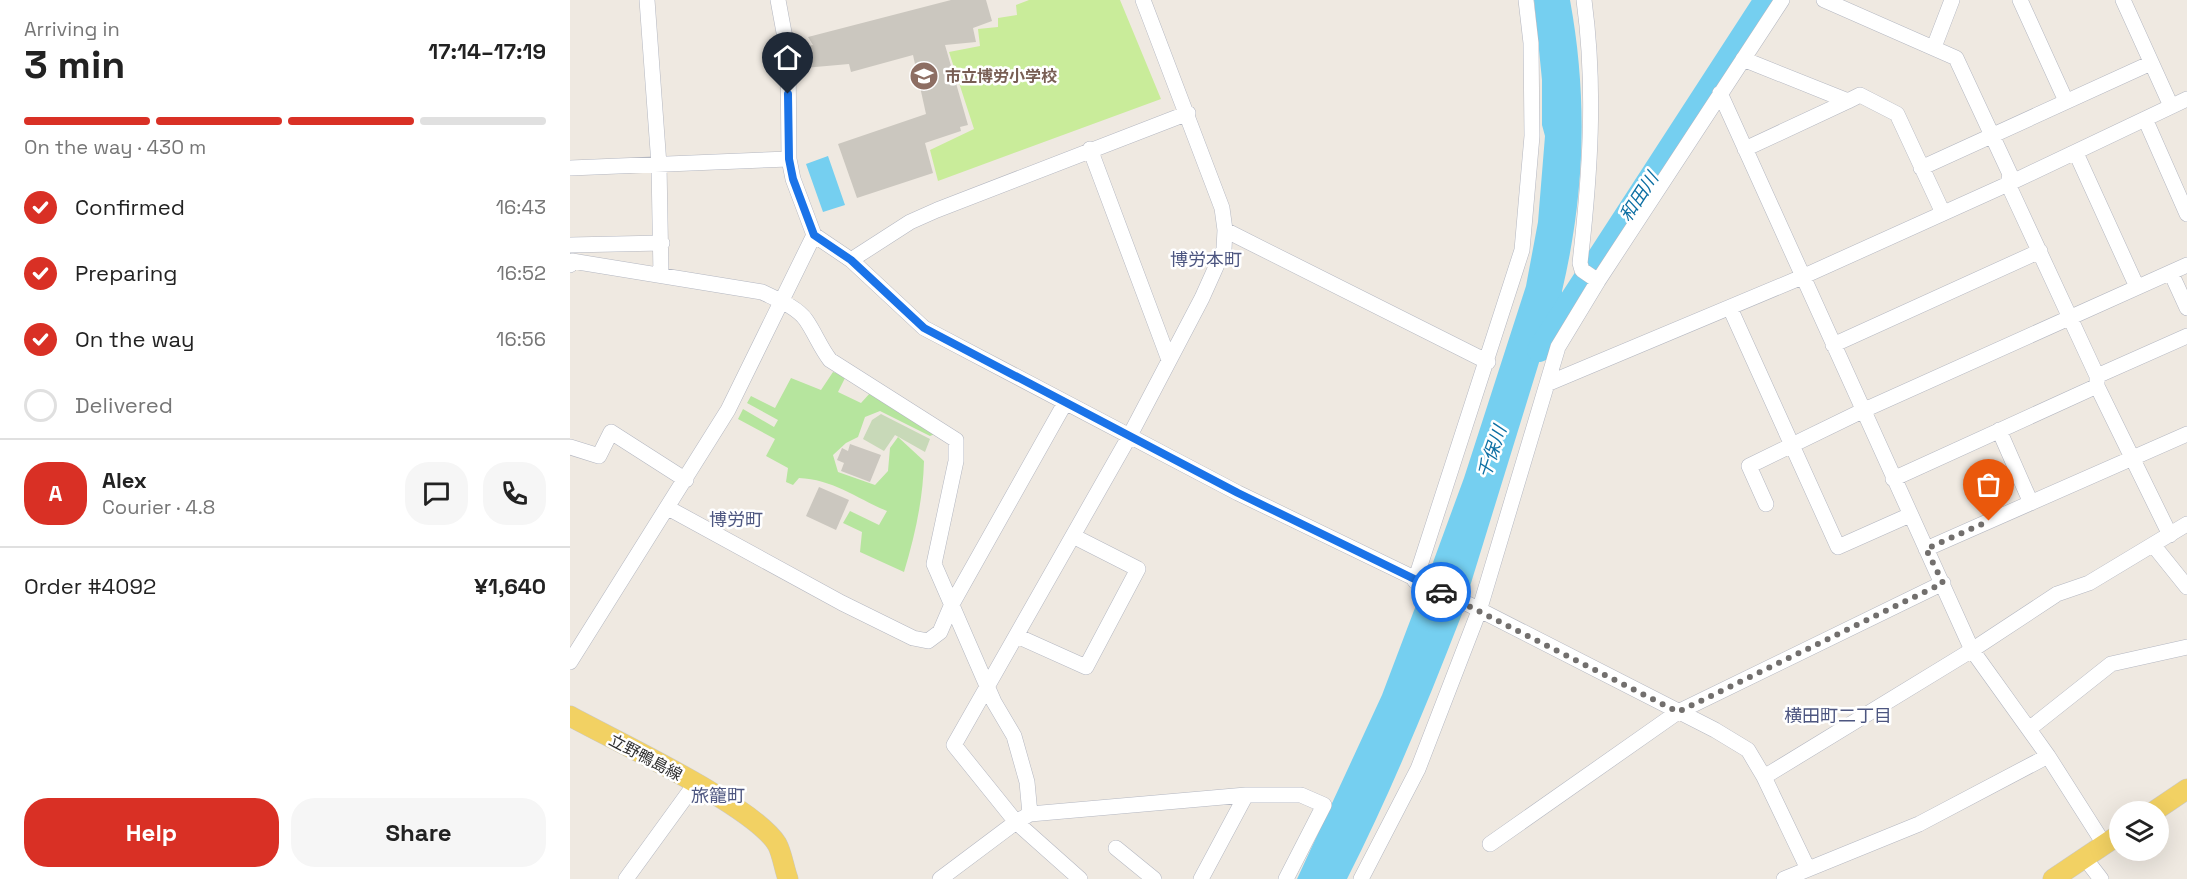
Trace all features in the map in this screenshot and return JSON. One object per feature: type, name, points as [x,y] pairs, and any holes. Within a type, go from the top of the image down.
[{"type":"main road","name":"立野鴨島線","points":[[570,716],[695,784],[765,829],[778,845],[788,879]]},
{"type":"main road","points":[[2169,801],[2187,789]]},
{"type":"main road","points":[[2053,879],[2109,841]]},
{"type":"street","points":[[647,0],[659,165],[661,275]]},
{"type":"street","points":[[778,0],[788,54],[789,159],[793,179],[814,235],[851,260],[924,328],[1129,437],[1476,609],[1715,730],[1748,750],[1764,777],[1808,869]]},
{"type":"street","points":[[1080,879],[1016,822],[954,745],[1129,437],[1214,274],[1224,249],[1225,230],[1222,208],[1188,113],[1143,0]]},
{"type":"street","points":[[1418,582],[1522,250],[1532,136],[1531,42],[1526,0]]},
{"type":"street","points":[[1584,0],[1593,101],[1589,180],[1580,263],[1591,277]]},
{"type":"street","points":[[1361,879],[1418,769],[1476,609],[1549,383],[1558,347],[1591,277],[1782,0]]},
{"type":"street","points":[[1824,0],[1956,58],[2010,174],[2008,184],[2132,458],[2170,535]]},
{"type":"street","points":[[1934,47],[1952,0]]},
{"type":"street","points":[[2020,0],[2066,101]]},
{"type":"street","points":[[2123,0],[2172,106]]},
{"type":"street","points":[[1743,59],[1848,101]]},
{"type":"street","points":[[1922,168],[2151,63]]},
{"type":"street","points":[[1720,93],[1972,650],[2048,756],[2109,835]]},
{"type":"street","points":[[1745,149],[1860,95],[1897,114],[1943,213]]},
{"type":"street","points":[[1549,383],[1802,277],[2146,121],[2187,99]]},
{"type":"street","points":[[851,260],[910,222],[1089,149],[1188,113]]},
{"type":"street","points":[[2146,121],[2187,214]]},
{"type":"street","points":[[1089,149],[1169,360]]},
{"type":"street","points":[[2076,153],[2137,287]]},
{"type":"street","points":[[570,168],[789,159]]},
{"type":"street","points":[[1225,230],[1488,362]]},
{"type":"street","points":[[570,662],[728,410],[814,235]]},
{"type":"street","points":[[570,244],[662,243]]},
{"type":"street","points":[[1833,345],[2040,251]]},
{"type":"street","points":[[570,265],[572,261],[762,292],[783,302],[805,318],[818,345],[830,360],[956,440],[956,461],[934,564],[1022,758],[1030,814]]},
{"type":"street","points":[[1766,504],[1749,466],[1862,411],[2187,266]]},
{"type":"street","points":[[2171,273],[2187,308]]},
{"type":"street","points":[[1730,308],[1838,547],[1910,515]]},
{"type":"street","points":[[1893,479],[2000,430],[2187,336]]},
{"type":"street","points":[[668,508],[842,603],[913,638],[928,641],[940,632],[952,604],[1065,403]]},
{"type":"street","points":[[2000,430],[2031,503]]},
{"type":"street","points":[[570,447],[599,456],[611,432],[686,480]]},
{"type":"street","points":[[1926,549],[2187,434]]},
{"type":"street","points":[[1764,777],[1972,650],[2057,594],[2089,583],[2154,546],[2187,524]]},
{"type":"street","points":[[1017,636],[1086,667],[1138,569],[1073,536]]},
{"type":"street","points":[[2154,546],[2185,580]]},
{"type":"street","points":[[1490,844],[1678,712],[1943,583]]},
{"type":"street","points":[[2029,729],[2111,664],[2187,647]]},
{"type":"street","points":[[1784,879],[1919,824],[2048,756]]},
{"type":"street","points":[[626,879],[695,784]]},
{"type":"street","points":[[1201,879],[1246,795]]},
{"type":"street","points":[[940,879],[1030,814],[1246,795],[1301,795],[1324,805],[1286,879]]},
{"type":"street","points":[[1116,848],[1154,879]]},
{"type":"street","points":[[2084,857],[2101,879]]},
{"type":"green space","points":[[1029,0],[1120,0],[1161,99],[938,181],[930,150],[974,129],[949,52],[980,46],[978,29],[998,27],[998,18],[1017,15],[1016,5]]},
{"type":"green space","points":[[833,372],[846,376],[838,392],[861,403],[871,392],[935,434],[930,436],[880,411],[865,417],[858,437],[846,443],[833,455],[838,472],[875,485],[888,471],[890,448],[898,437],[924,461],[918,517],[904,572],[860,552],[862,532],[843,523],[850,511],[879,525],[887,511],[823,482],[799,478],[793,485],[786,482],[788,468],[766,456],[775,439],[738,419],[743,409],[774,427],[778,420],[747,403],[751,396],[775,408],[791,378],[821,390]]},
{"type":"green space","points":[[881,414],[930,439],[925,452],[895,435],[884,451],[863,439],[872,420]]},
{"type":"water","name":"千保川","points":[[1534,0],[1570,0],[1580,73],[1579,182],[1570,255],[1562,291],[1562,297],[1567,301],[1556,322],[1546,356],[1541,356],[1467,596],[1428,576],[1464,478],[1526,286],[1538,222],[1545,136],[1542,125],[1542,80]]},
{"type":"water","points":[[828,156],[845,205],[823,212],[806,164]]},
{"type":"water","points":[[1421,592],[1462,614],[1408,748],[1347,879],[1297,879],[1382,695]]},
{"type":"building","points":[[951,0],[986,0],[992,21],[973,28],[976,42],[945,45],[968,125],[960,127],[961,131],[925,143],[933,173],[857,198],[838,144],[926,114],[913,55],[851,72],[849,64],[804,68],[799,47],[813,45],[808,37]]},
{"type":"building","points":[[850,444],[881,455],[870,482],[841,471],[844,463],[837,460],[842,448],[848,451]]},
{"type":"building","points":[[819,487],[849,500],[836,530],[806,516]]},
{"type":"waterway","name":"和田川","points":[[1539,350],[1766,0]]},
{"type":"way so far","points":[[1441,592],[1678,712],[1943,583],[1926,549],[1989,521]]},
{"type":"place","name":"市立博労小学校","points":[[924,76]]},
{"type":"district","name":"博労本町","points":[[1206,260]]},
{"type":"district","name":"博労町","points":[[736,520]]},
{"type":"district","name":"横田町二丁目","points":[[1838,716]]},
{"type":"district","name":"旅籠町","points":[[718,796]]},
{"type":"route","points":[[788,94],[789,159],[793,179],[814,235],[851,260],[924,328],[1238,493],[1441,592]]}]
